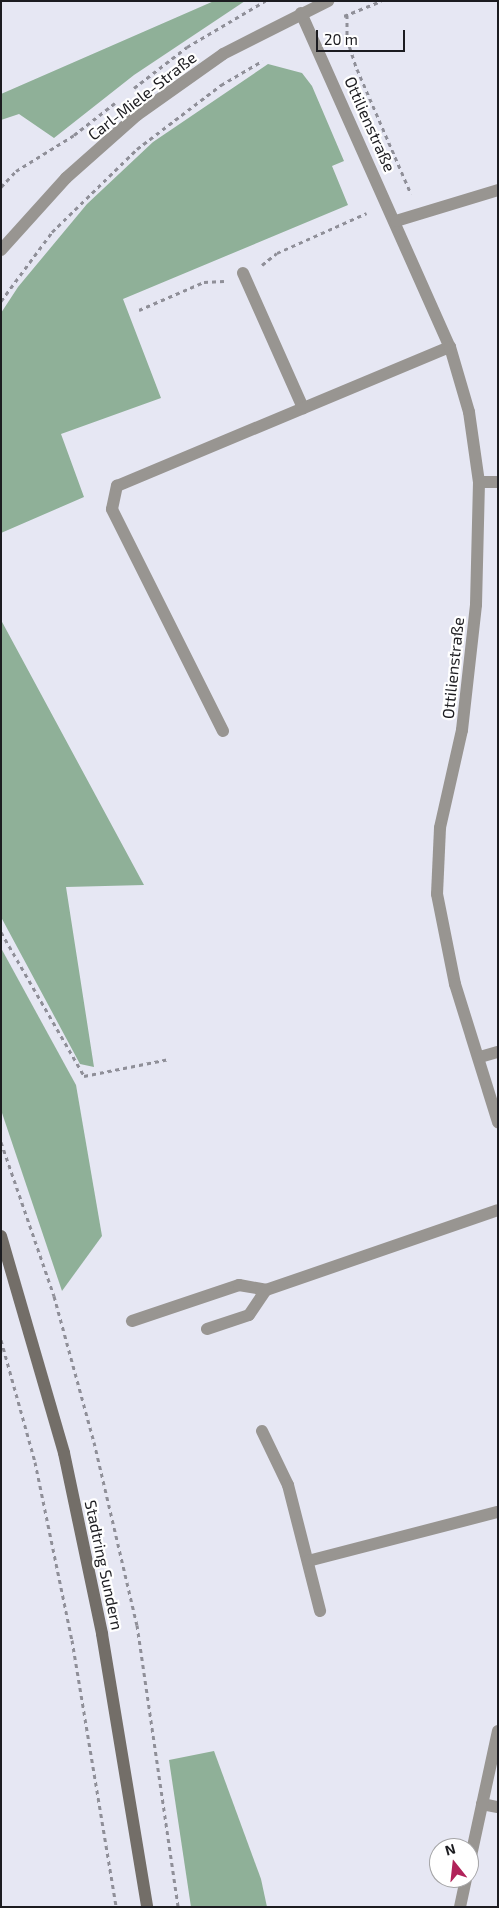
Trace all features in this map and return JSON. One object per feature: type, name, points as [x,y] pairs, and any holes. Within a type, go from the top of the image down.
[{"type":"main road","name":"Stadtring Sundern","points":[[1,1236],[64,1453],[102,1634],[147,1907]]},
{"type":"street","name":"Carl-Miele-Straße","points":[[1,250],[66,178],[137,116],[223,54],[328,1]]},
{"type":"street","name":"Ottilienstraße","points":[[301,13],[396,221],[450,347],[469,412],[479,482],[476,605],[462,730],[440,828],[437,894],[455,984],[480,1057],[498,1122]]},
{"type":"street","points":[[396,221],[498,190]]},
{"type":"street","points":[[243,273],[304,408]]},
{"type":"street","points":[[224,731],[112,510],[117,486],[450,347]]},
{"type":"street","points":[[479,482],[498,482]]},
{"type":"street","points":[[480,1057],[498,1052]]},
{"type":"street","points":[[132,1321],[239,1285],[266,1290],[498,1210]]},
{"type":"street","points":[[207,1329],[249,1315],[266,1290]]},
{"type":"street","points":[[262,1432],[288,1485],[320,1611]]},
{"type":"street","points":[[308,1561],[498,1512]]},
{"type":"street","points":[[475,1838],[498,1731]]},
{"type":"street","points":[[482,1804],[498,1807]]},
{"type":"street","points":[[460,1907],[464,1888]]},
{"type":"path","points":[[380,1],[346,16],[347,39],[357,69],[420,214]]},
{"type":"path","points":[[1,301],[52,232],[137,149],[221,85],[270,56]]},
{"type":"path","points":[[1,187],[16,171],[41,155]]},
{"type":"path","points":[[138,310],[204,282],[218,284],[266,264],[277,252],[388,204]]},
{"type":"path","points":[[1,932],[84,1076],[169,1059]]},
{"type":"path","points":[[1,1142],[54,1296],[94,1442],[137,1625],[178,1907]]},
{"type":"path","points":[[1,1340],[35,1462],[70,1630],[116,1907]]},
{"type":"green space","points":[[214,1],[245,1],[134,75],[54,138],[19,114],[1,120],[1,94]]},
{"type":"green space","points":[[268,64],[302,73],[312,86],[344,161],[332,166],[348,205],[123,299],[161,398],[61,434],[84,497],[1,533],[1,313],[18,287],[87,204],[153,142]]},
{"type":"green space","points":[[1,620],[144,885],[66,887],[94,1067],[80,1064],[1,917]]},
{"type":"green space","points":[[1,948],[76,1085],[102,1236],[62,1291],[1,1110]]},
{"type":"green space","points":[[214,1751],[261,1879],[267,1907],[191,1907],[169,1760]]}]
